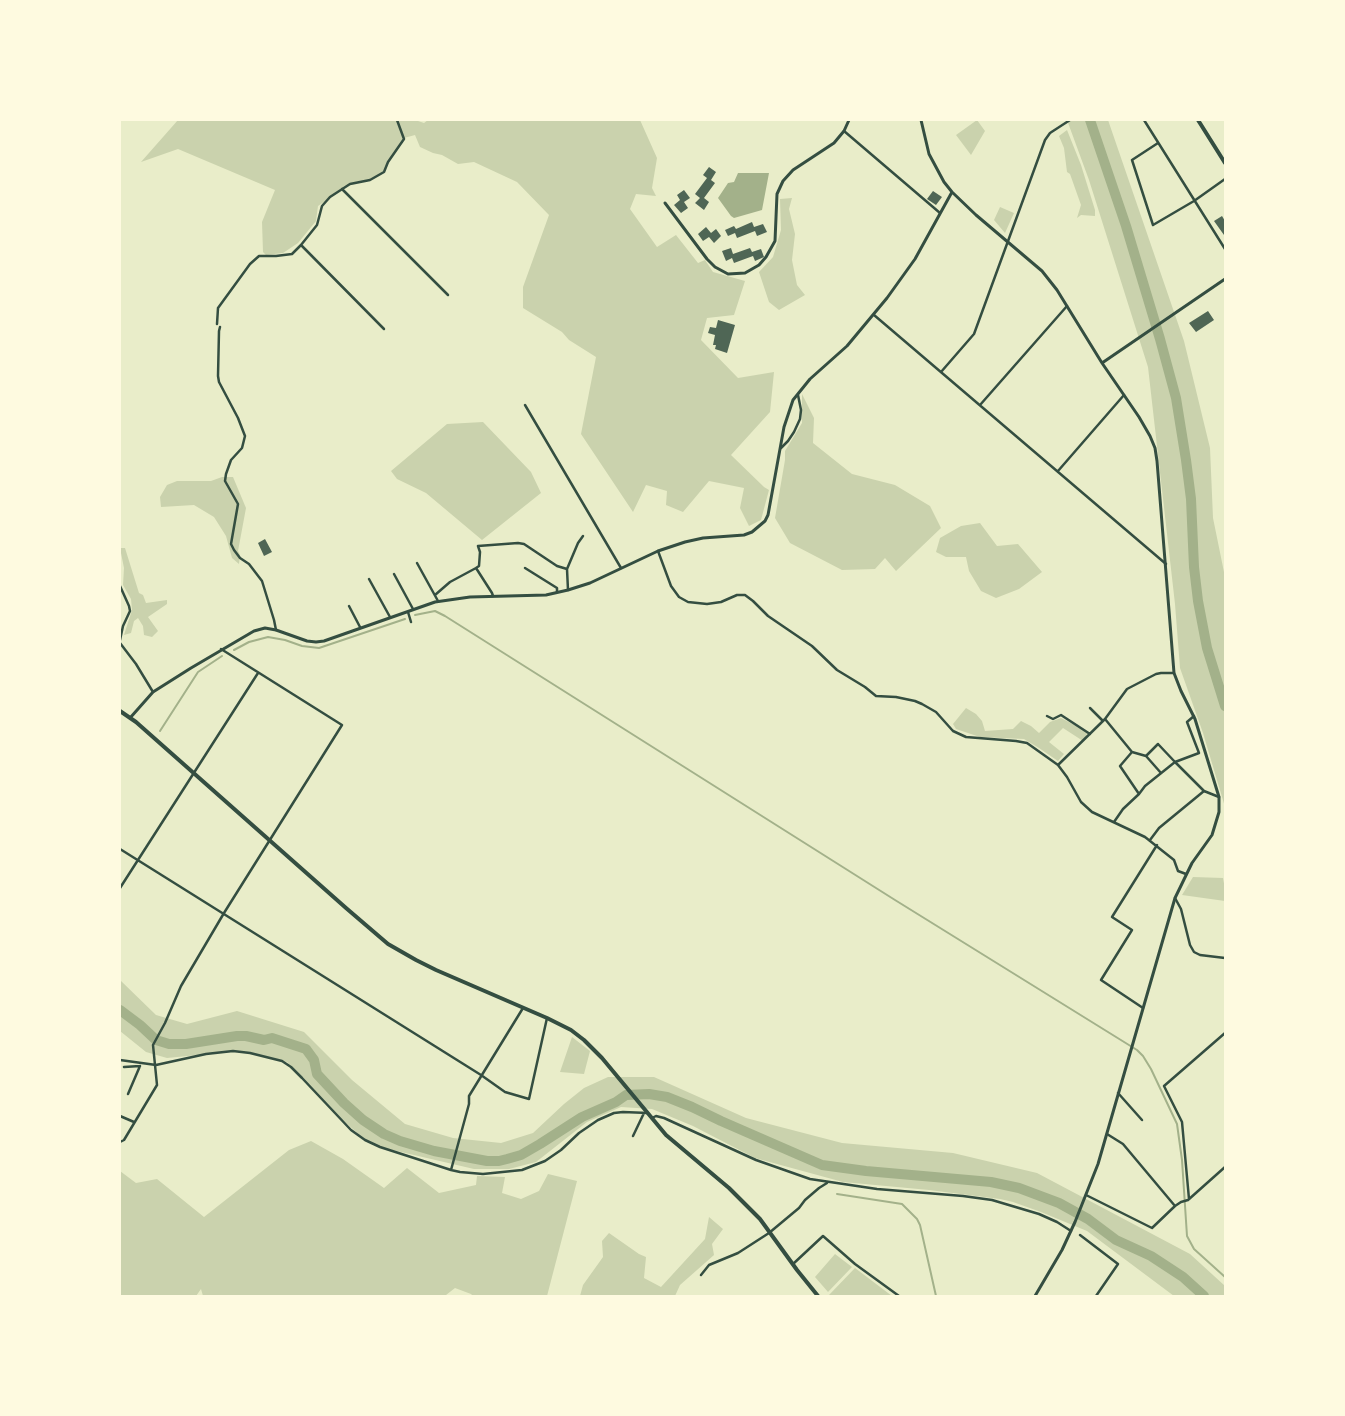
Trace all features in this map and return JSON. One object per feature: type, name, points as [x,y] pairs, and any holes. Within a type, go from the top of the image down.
[{"type":"main road","points":[[1198,120],[1225,163]]},
{"type":"main road","points":[[120,711],[388,944],[423,964],[547,1018],[584,1040],[671,1140],[750,1208],[818,1296]]},
{"type":"street","points":[[217,324],[218,308],[250,264],[259,256],[292,254],[318,223],[322,206],[330,196],[350,184],[370,180],[384,172],[404,139],[397,120]]},
{"type":"street","points":[[665,203],[706,259],[715,267],[728,274],[745,272],[759,265],[775,241],[777,194],[784,181],[793,170],[834,143],[844,131],[849,120]]},
{"type":"street","points":[[921,120],[929,154],[939,174],[952,192],[1042,271],[1067,306],[1102,363],[1148,431],[1155,448],[1158,470],[1174,673],[1194,716],[1219,798],[1219,812],[1212,835],[1186,874],[1175,898],[1098,1164],[1062,1250],[1035,1296]]},
{"type":"street","points":[[941,372],[974,334],[1045,140],[1050,133],[1070,120]]},
{"type":"street","points":[[1144,120],[1225,248]]},
{"type":"street","points":[[844,131],[940,213]]},
{"type":"street","points":[[1158,143],[1132,160],[1153,225],[1194,201],[1225,179]]},
{"type":"street","points":[[342,188],[448,295]]},
{"type":"street","points":[[130,718],[153,692],[254,631],[265,628],[307,641],[324,641],[413,608],[438,601],[470,597],[558,593],[590,583],[658,551],[685,542],[703,538],[744,535],[752,532],[760,526],[768,515],[784,427],[793,400],[810,379],[847,346],[905,275],[952,192]]},
{"type":"street","points":[[301,245],[384,329]]},
{"type":"street","points":[[1102,363],[1225,279]]},
{"type":"street","points":[[980,405],[1067,306]]},
{"type":"street","points":[[874,314],[1166,564]]},
{"type":"street","points":[[220,327],[218,376],[245,436],[242,448],[231,460],[226,474],[226,480],[238,504],[231,544],[240,558],[249,564],[262,582],[276,630]]},
{"type":"street","points":[[780,448],[794,432],[800,419],[801,410],[798,393]]},
{"type":"street","points":[[1058,472],[1124,395]]},
{"type":"street","points":[[525,404],[622,568]]},
{"type":"street","points":[[568,590],[567,569],[583,536]]},
{"type":"street","points":[[435,595],[450,582],[479,566],[480,552],[478,546],[524,544],[557,566],[567,569]]},
{"type":"street","points":[[658,551],[671,586],[678,597],[688,602],[707,604],[721,602],[737,595],[745,595],[768,616],[812,646],[837,670],[876,696],[896,697],[922,704],[936,712],[953,731],[966,737],[1016,740],[1027,743],[1058,765],[1081,802],[1092,812],[1150,840],[1174,860],[1178,871],[1186,874]]},
{"type":"street","points":[[417,563],[438,601]]},
{"type":"street","points":[[476,568],[493,596]]},
{"type":"street","points":[[525,568],[557,588],[558,593]]},
{"type":"street","points":[[394,574],[413,608]]},
{"type":"street","points":[[369,579],[390,617]]},
{"type":"street","points":[[120,586],[130,611],[123,626],[120,642],[153,692]]},
{"type":"street","points":[[349,606],[360,627]]},
{"type":"street","points":[[408,610],[411,622]]},
{"type":"street","points":[[120,1142],[124,1140],[157,1085],[153,1045],[181,986],[224,913],[342,725],[221,650]]},
{"type":"street","points":[[120,888],[258,672]]},
{"type":"street","points":[[1058,765],[1104,720],[1127,689],[1161,672],[1174,673]]},
{"type":"street","points":[[1090,708],[1104,720],[1132,752],[1146,756],[1161,773]]},
{"type":"street","points":[[1047,716],[1053,719],[1061,715],[1090,734]]},
{"type":"street","points":[[1114,822],[1123,809],[1145,786],[1161,773],[1175,762],[1199,753],[1187,722],[1194,716]]},
{"type":"street","points":[[1146,756],[1158,744],[1204,791],[1219,798]]},
{"type":"street","points":[[1132,752],[1120,766],[1139,794]]},
{"type":"street","points":[[1150,840],[1159,828],[1204,791]]},
{"type":"street","points":[[1143,1008],[1101,980],[1132,930],[1112,916],[1157,845]]},
{"type":"street","points":[[120,848],[506,1092],[529,1098],[547,1018]]},
{"type":"street","points":[[1175,898],[1181,909],[1190,945],[1194,952],[1200,955],[1225,958]]},
{"type":"street","points":[[451,1170],[469,1104],[469,1096],[523,1008]]},
{"type":"street","points":[[1189,1200],[1182,1122],[1164,1086],[1225,1033]]},
{"type":"street","points":[[124,1067],[156,1065],[206,1054],[233,1051],[282,1061],[291,1067],[351,1130],[365,1140],[380,1147],[451,1170],[483,1174],[522,1170],[545,1161],[598,1120],[614,1113],[646,1112],[634,1136]]},
{"type":"street","points":[[120,1060],[140,1065]]},
{"type":"street","points":[[128,1094],[140,1065]]},
{"type":"street","points":[[1118,1093],[1142,1120]]},
{"type":"street","points":[[120,1116],[134,1122]]},
{"type":"street","points":[[652,1118],[656,1116],[664,1118],[736,1152],[810,1179],[877,1189],[992,1200],[1039,1214],[1071,1231]]},
{"type":"street","points":[[1107,1134],[1123,1144],[1175,1206]]},
{"type":"street","points":[[1086,1195],[1152,1228],[1175,1206],[1189,1200],[1225,1167]]},
{"type":"street","points":[[701,1275],[709,1265],[738,1253],[770,1232],[799,1208],[819,1188],[828,1183]]},
{"type":"street","points":[[1080,1235],[1118,1264],[1096,1296]]},
{"type":"street","points":[[793,1264],[823,1236],[855,1264],[899,1296]]},
{"type":"shaded area","points":[[178,120],[415,120],[424,123],[428,120],[640,120],[657,158],[652,188],[656,196],[636,194],[630,209],[657,247],[676,235],[698,263],[705,260],[713,272],[745,281],[734,315],[707,318],[701,340],[738,378],[774,372],[770,412],[731,455],[769,490],[761,520],[749,526],[740,508],[744,488],[709,481],[683,512],[666,505],[667,491],[646,485],[633,512],[581,434],[596,357],[569,340],[562,332],[523,308],[523,287],[549,215],[517,182],[474,162],[458,164],[442,155],[433,153],[420,147],[415,135],[404,138],[384,171],[370,180],[350,184],[318,206],[316,221],[298,243],[283,253],[266,255],[263,252],[262,222],[275,190],[178,149],[141,162]]},
{"type":"shaded area","points":[[977,120],[985,131],[971,155],[956,135]]},
{"type":"shaded area","points":[[1067,120],[1108,120],[1184,341],[1210,448],[1213,518],[1225,577],[1225,807],[1203,733],[1180,668],[1175,604],[1148,367],[1089,180]]},
{"type":"shaded area","points":[[1067,130],[1081,165],[1095,210],[1095,216],[1081,215],[1077,218],[1081,205],[1070,174],[1067,172],[1064,148],[1059,136]]},
{"type":"shaded area","points":[[738,173],[769,173],[762,210],[734,218],[718,198],[728,183],[734,182]]},
{"type":"shaded area","points":[[792,198],[789,209],[795,234],[792,260],[797,285],[805,295],[779,310],[769,302],[759,272],[773,257],[781,230],[780,199]]},
{"type":"shaded area","points":[[1000,207],[1014,213],[1005,233],[994,220]]},
{"type":"shaded area","points":[[802,394],[814,418],[813,443],[852,474],[895,485],[930,506],[941,528],[896,571],[885,558],[875,569],[842,570],[790,543],[775,518],[785,451],[802,423]]},
{"type":"shaded area","points":[[483,422],[531,472],[541,493],[482,540],[426,493],[397,479],[391,471],[447,424]]},
{"type":"shaded area","points":[[222,477],[233,477],[246,508],[238,551],[240,555],[239,564],[232,558],[226,536],[214,517],[194,505],[161,507],[160,497],[167,485],[177,481],[211,481]]},
{"type":"shaded area","points":[[980,523],[997,546],[1018,544],[1042,572],[1019,589],[996,598],[981,591],[969,571],[966,557],[946,557],[936,552],[940,538],[961,526]]},
{"type":"shaded area","points":[[120,548],[125,548],[139,593],[143,595],[146,603],[167,600],[167,604],[148,617],[158,631],[152,637],[144,635],[143,626],[138,618],[134,621],[131,633],[124,635],[132,610],[131,599],[123,585],[124,568]]},
{"type":"shaded area","points":[[966,708],[976,714],[982,721],[985,731],[1013,729],[1021,721],[1039,733],[1050,722],[1061,718],[1088,732],[1083,741],[1063,728],[1049,742],[1064,754],[1058,761],[1024,739],[980,737],[956,729],[953,724]]},
{"type":"shaded area","points":[[1193,877],[1223,878],[1225,901],[1182,895]]},
{"type":"shaded area","points":[[120,980],[156,1015],[187,1024],[237,1011],[304,1032],[352,1080],[405,1124],[453,1138],[501,1143],[533,1133],[584,1088],[608,1077],[654,1077],[746,1118],[842,1143],[953,1153],[1037,1173],[1190,1254],[1225,1286],[1225,1296],[1174,1296],[1087,1231],[1013,1202],[929,1190],[843,1182],[755,1158],[693,1126],[652,1109],[621,1107],[587,1122],[536,1162],[509,1169],[474,1169],[384,1148],[365,1140],[335,1113],[287,1062],[239,1051],[167,1058],[146,1052],[120,1031]]},
{"type":"shaded area","points":[[572,1037],[590,1051],[584,1074],[560,1072]]},
{"type":"shaded area","points":[[311,1141],[343,1159],[384,1188],[407,1168],[439,1193],[476,1185],[477,1176],[505,1177],[502,1193],[521,1199],[539,1191],[548,1174],[577,1181],[547,1296],[473,1296],[455,1288],[446,1295],[203,1296],[201,1289],[196,1296],[120,1296],[120,1171],[136,1183],[157,1179],[204,1217],[289,1150]]},
{"type":"shaded area","points":[[709,1217],[723,1229],[712,1244],[714,1255],[680,1285],[675,1296],[580,1296],[583,1285],[603,1257],[602,1241],[609,1233],[646,1257],[644,1278],[661,1287],[705,1239]]},
{"type":"shaded area","points":[[835,1254],[852,1267],[828,1292],[815,1277]]},
{"type":"shaded area","points":[[855,1268],[892,1296],[830,1296]]},
{"type":"building","points":[[709,167],[716,172],[711,180],[715,183],[704,198],[709,202],[704,210],[695,203],[700,198],[695,194],[707,178],[703,175]]},
{"type":"building","points":[[684,190],[690,198],[684,202],[688,208],[681,213],[674,205],[680,200],[677,195]]},
{"type":"building","points":[[933,191],[942,197],[936,205],[927,199]]},
{"type":"building","points":[[1222,216],[1225,221],[1224,235],[1214,221]]},
{"type":"building","points":[[752,222],[754,227],[763,224],[767,232],[757,236],[755,231],[737,238],[735,233],[728,236],[725,230],[734,226],[736,229]]},
{"type":"building","points":[[706,227],[711,233],[716,229],[721,236],[714,243],[709,237],[703,241],[698,234]]},
{"type":"building","points":[[731,248],[733,254],[750,248],[752,252],[761,249],[764,257],[755,261],[753,256],[734,263],[732,258],[726,261],[722,251]]},
{"type":"building","points":[[1208,311],[1214,320],[1196,332],[1189,323]]},
{"type":"building","points":[[718,320],[735,325],[727,353],[715,349],[716,345],[713,345],[715,335],[708,333],[710,327],[716,328]]},
{"type":"building","points":[[265,539],[272,552],[264,556],[258,543]]},
{"type":"waterway","points":[[1090,120],[1126,226],[1176,398],[1191,499],[1194,567],[1198,601],[1207,648],[1225,706]]},
{"type":"waterway","points":[[415,615],[435,611],[445,616],[895,900],[1137,1050],[1151,1069],[1177,1124],[1182,1160],[1187,1236],[1194,1249],[1225,1277]]},
{"type":"waterway","points":[[234,650],[249,642],[268,637],[302,646],[319,648],[405,619]]},
{"type":"waterway","points":[[160,731],[198,672],[222,656]]},
{"type":"waterway","points":[[120,1010],[156,1040],[169,1044],[186,1044],[246,1036],[264,1040],[272,1038],[306,1049],[314,1060],[317,1074],[363,1120],[384,1134],[400,1141],[434,1151],[487,1161],[507,1159],[521,1155],[582,1117],[616,1102],[626,1095],[649,1094],[667,1097],[692,1107],[822,1165],[866,1171],[991,1182],[1019,1188],[1059,1203],[1088,1219],[1116,1240],[1151,1256],[1183,1277],[1204,1296]]},
{"type":"waterway","points":[[837,1194],[902,1204],[917,1219],[936,1296]]}]
